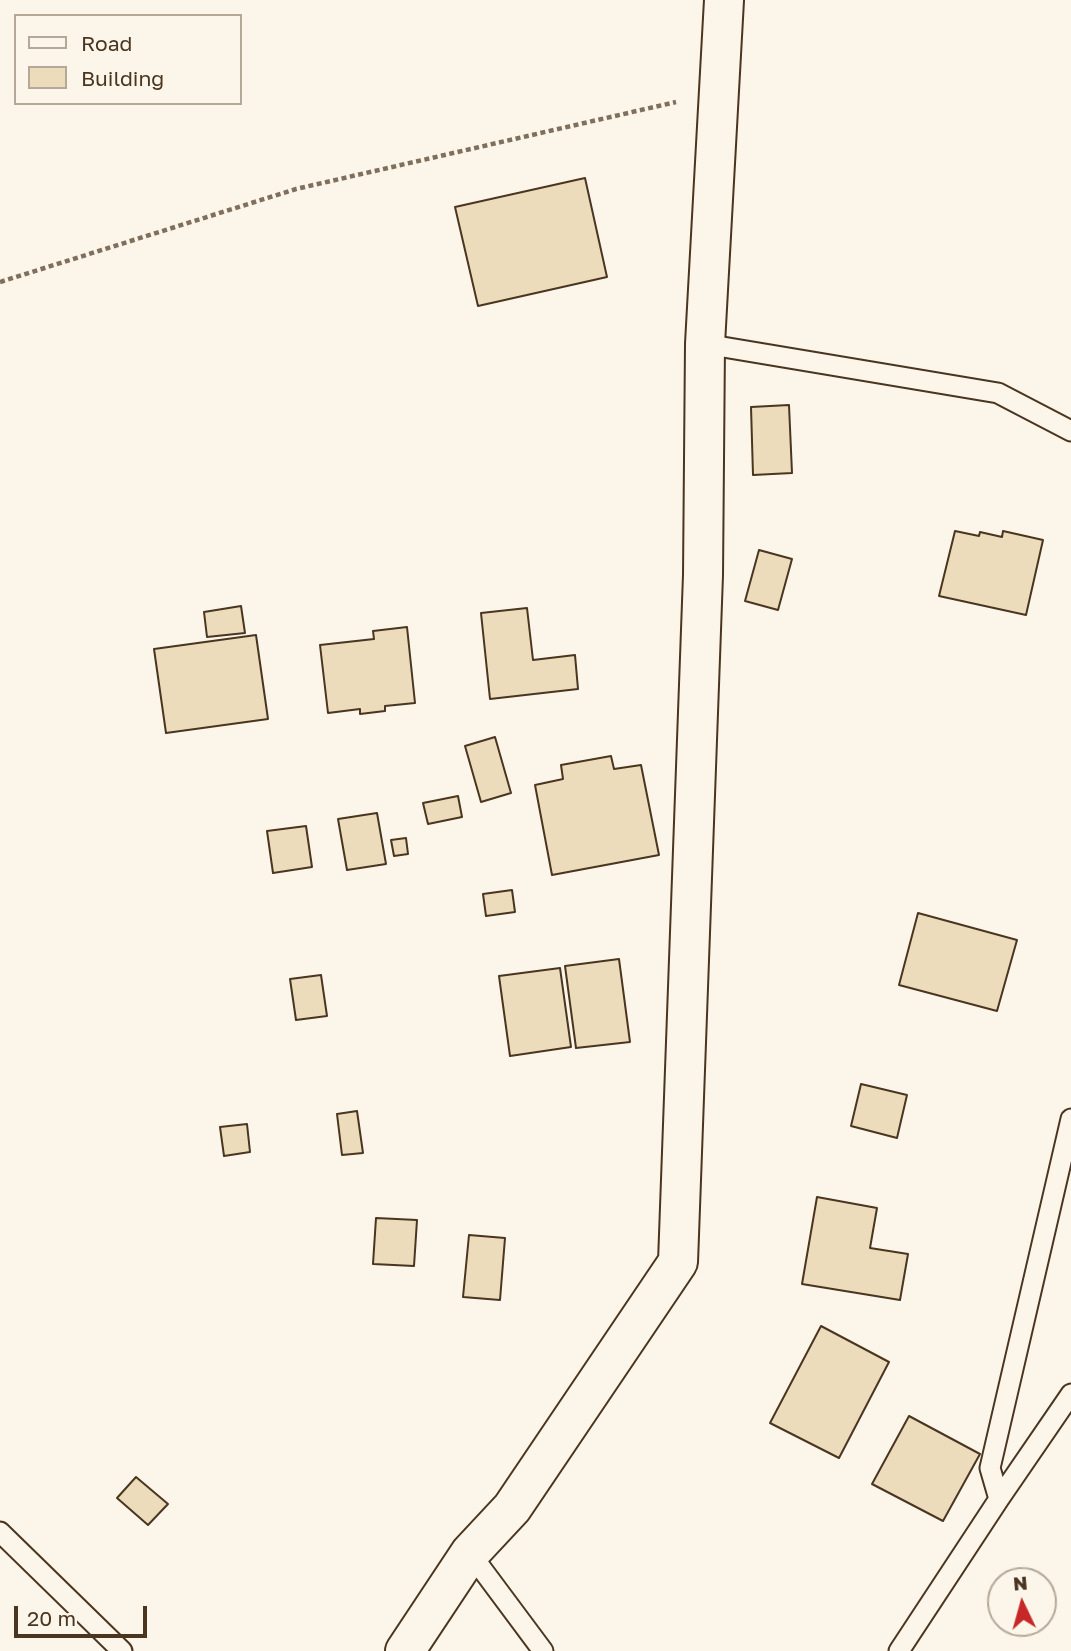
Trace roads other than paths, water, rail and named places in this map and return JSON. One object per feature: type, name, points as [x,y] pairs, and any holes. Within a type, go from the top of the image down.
[{"type":"street","points":[[405,1651],[470,1553],[512,1508],[678,1262],[703,575],[705,344],[724,0]]},
{"type":"lane","points":[[705,344],[998,393],[1071,431]]},
{"type":"lane","points":[[999,1499],[990,1468],[1071,1119]]},
{"type":"lane","points":[[899,1651],[1071,1394]]},
{"type":"lane","points":[[0,1532],[122,1651]]},
{"type":"lane","points":[[470,1553],[543,1651]]}]
